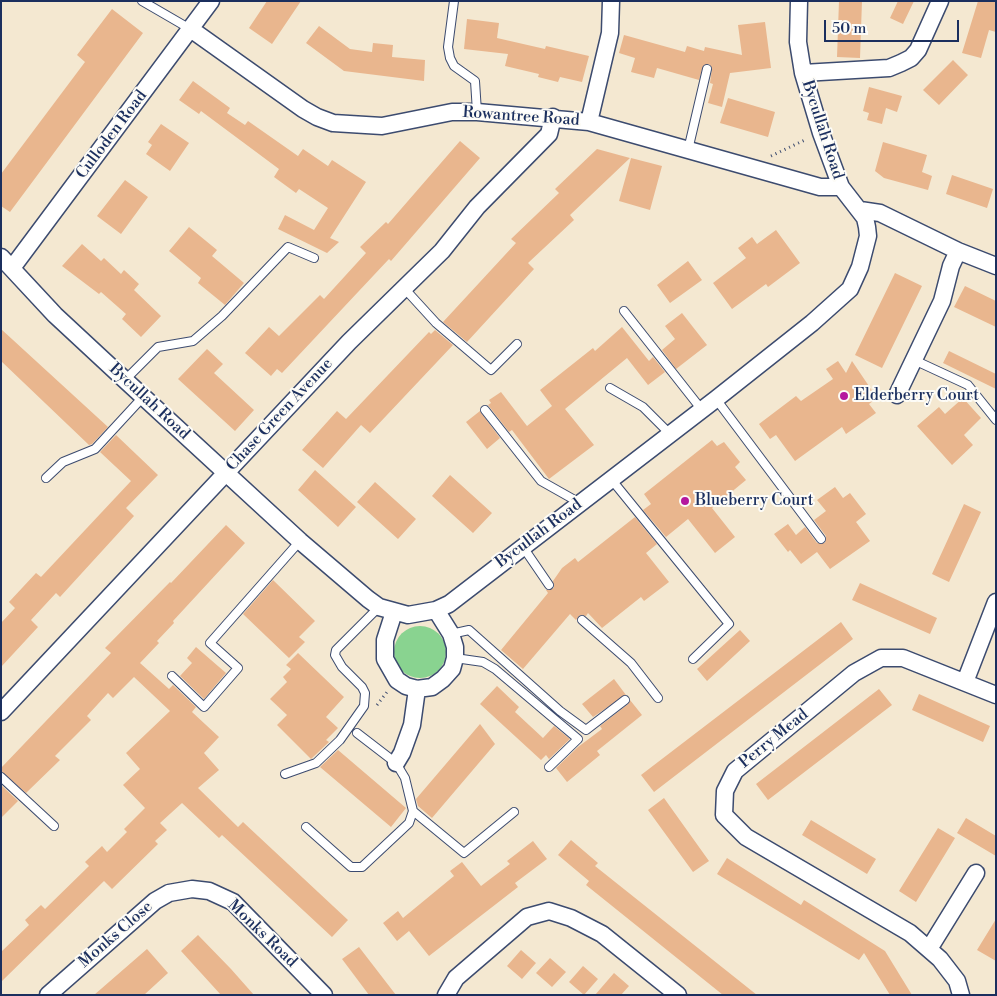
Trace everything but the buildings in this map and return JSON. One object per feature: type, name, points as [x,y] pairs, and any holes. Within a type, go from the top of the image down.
[{"type":"street","name":"Culloden Road","points":[[7,262],[192,30],[211,1]]},
{"type":"street","points":[[589,122],[610,33],[611,1]]},
{"type":"street","name":"Bycullah Road","points":[[7,262],[55,315],[300,541],[386,610],[419,614],[436,610],[449,604],[702,410],[812,323],[850,289],[860,267],[868,236],[865,218],[841,186],[821,133],[803,72],[798,42],[799,1]]},
{"type":"street","points":[[803,72],[889,68],[911,58],[918,50],[940,1]]},
{"type":"street","name":"Rowantree Road","points":[[192,30],[303,109],[333,123],[382,126],[452,112],[553,117],[589,122],[820,187],[841,186]]},
{"type":"street","name":"Chase Green Avenue","points":[[1,712],[349,342],[442,251],[500,183],[549,134],[553,117]]},
{"type":"street","points":[[860,210],[880,213],[958,251],[996,266]]},
{"type":"street","points":[[897,395],[942,301],[951,266],[958,251]]},
{"type":"street","points":[[965,682],[996,602]]},
{"type":"street","points":[[386,610],[385,660],[397,680],[406,686],[417,689],[432,687],[443,679],[452,669],[455,658],[456,647],[451,634],[436,610]]},
{"type":"street","name":"Perry Mead","points":[[961,995],[957,981],[929,949],[910,933],[746,837],[724,816],[726,791],[735,771],[854,673],[881,658],[903,658],[996,695]]},
{"type":"street","points":[[396,763],[402,754],[412,725],[417,689]]},
{"type":"street","points":[[929,949],[976,873]]},
{"type":"street","name":"Monks Close","points":[[48,995],[155,901],[169,893],[192,889]]},
{"type":"street","name":"Monks Road","points":[[192,889],[209,890],[233,902],[324,995]]},
{"type":"street","points":[[446,995],[456,978],[527,918],[549,911],[571,918],[602,934],[678,995]]},
{"type":"lane","points":[[142,1],[192,30]]},
{"type":"lane","points":[[454,1],[449,52],[454,66],[475,81],[476,112]]},
{"type":"lane","points":[[688,150],[707,69]]},
{"type":"lane","points":[[125,380],[158,347],[193,341],[222,316],[288,247],[314,258]]},
{"type":"lane","points":[[404,288],[436,323],[491,370],[517,344]]},
{"type":"lane","points":[[624,311],[702,410]]},
{"type":"lane","points":[[914,360],[968,385],[996,420]]},
{"type":"lane","points":[[610,388],[643,407],[670,434]]},
{"type":"lane","points":[[46,478],[63,462],[95,449],[143,397]]},
{"type":"lane","points":[[716,399],[821,539]]},
{"type":"lane","points":[[486,410],[541,481],[580,504]]},
{"type":"lane","points":[[611,479],[729,624],[693,659]]},
{"type":"lane","points":[[172,676],[204,707],[238,668],[210,643],[300,541]]},
{"type":"lane","points":[[523,547],[549,585]]},
{"type":"lane","points":[[285,774],[316,763],[340,740],[364,706],[365,694],[362,687],[342,666],[335,655],[336,650],[346,638],[386,610]]},
{"type":"lane","points":[[582,620],[631,663],[658,698]]},
{"type":"lane","points":[[451,634],[469,630],[560,712],[586,730],[625,700]]},
{"type":"lane","points":[[455,658],[483,662],[495,669],[578,738],[549,767]]},
{"type":"lane","points":[[306,827],[351,866],[362,867],[408,823],[413,811],[405,778],[396,763],[356,733]]},
{"type":"lane","points":[[1,777],[54,826]]},
{"type":"lane","points":[[413,811],[464,853],[514,812]]},
{"type":"path","points":[[747,167],[821,133]]},
{"type":"green space","points":[[420,626],[430,628],[438,634],[444,642],[446,652],[444,662],[438,670],[430,676],[420,678],[410,676],[402,670],[396,662],[394,652],[396,642],[402,634],[410,628]]},
{"type":"place","name":"Elderberry Court","points":[[844,396]]},
{"type":"place","name":"Blueberry Court","points":[[685,501]]}]
